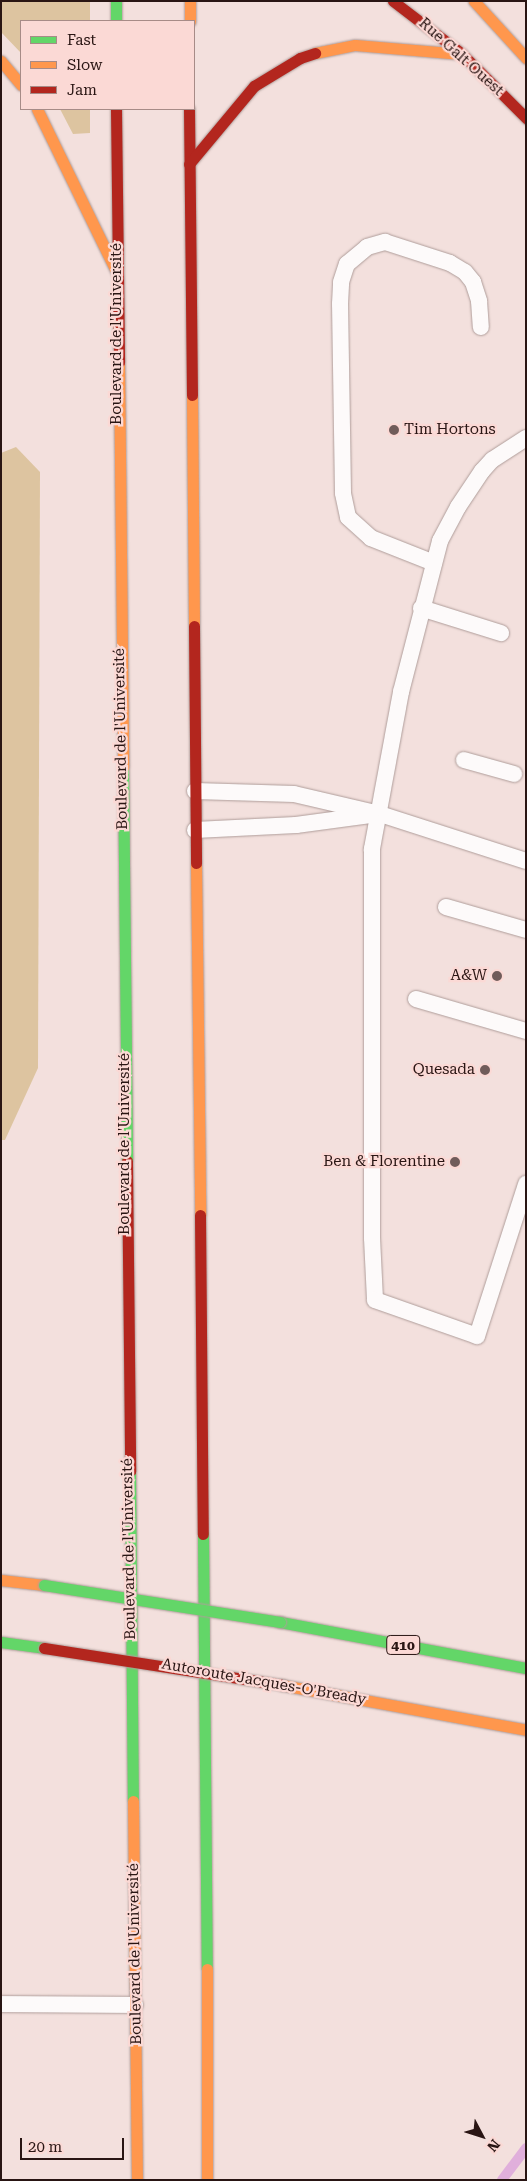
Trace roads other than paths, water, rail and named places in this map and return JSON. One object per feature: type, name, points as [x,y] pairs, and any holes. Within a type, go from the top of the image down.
[{"type":"main road","points":[[116,1],[116,20]]},
{"type":"main road","points":[[190,1],[190,20]]},
{"type":"main road","name":"Rue Galt Ouest","points":[[393,1],[462,54],[526,118]]},
{"type":"main road","points":[[474,1],[490,15],[526,58]]},
{"type":"main road","points":[[189,164],[254,86],[300,58],[326,49],[355,45],[462,54]]},
{"type":"main road","points":[[1,61],[20,84]]},
{"type":"main road","points":[[37,110],[117,273]]},
{"type":"main road","name":"Boulevard de l'Université","points":[[116,110],[138,2180]]},
{"type":"main road","points":[[189,110],[208,2030],[207,2180]]},
{"type":"main road","name":"410","points":[[1,1580],[280,1622],[526,1668]]},
{"type":"main road","name":"Autoroute Jacques-O'Bready","points":[[1,1642],[282,1685],[526,1730]]},
{"type":"lane","points":[[434,563],[371,538],[348,517],[343,493],[340,332],[340,288],[345,270],[361,251],[379,243],[404,246],[444,260],[465,272],[473,282],[479,301],[481,327]]},
{"type":"lane","points":[[526,438],[492,460],[482,471],[447,526],[421,608],[400,692],[371,864],[372,1238],[375,1300],[477,1336],[526,1184]]},
{"type":"lane","points":[[421,608],[501,633]]},
{"type":"lane","points":[[464,760],[514,774]]},
{"type":"lane","points":[[195,791],[294,794],[380,814],[526,861]]},
{"type":"lane","points":[[195,830],[296,825],[380,814]]},
{"type":"lane","points":[[446,907],[526,930]]},
{"type":"lane","points":[[416,999],[526,1031]]},
{"type":"lane","points":[[1,2004],[135,2005]]},
{"type":"waterway","points":[[502,2180],[526,2148]]},
{"type":"place","name":"Tim Hortons","points":[[394,430]]},
{"type":"place","name":"A&W","points":[[497,976]]},
{"type":"place","name":"Quesada","points":[[485,1070]]},
{"type":"place","name":"Ben & Florentine","points":[[455,1162]]}]
